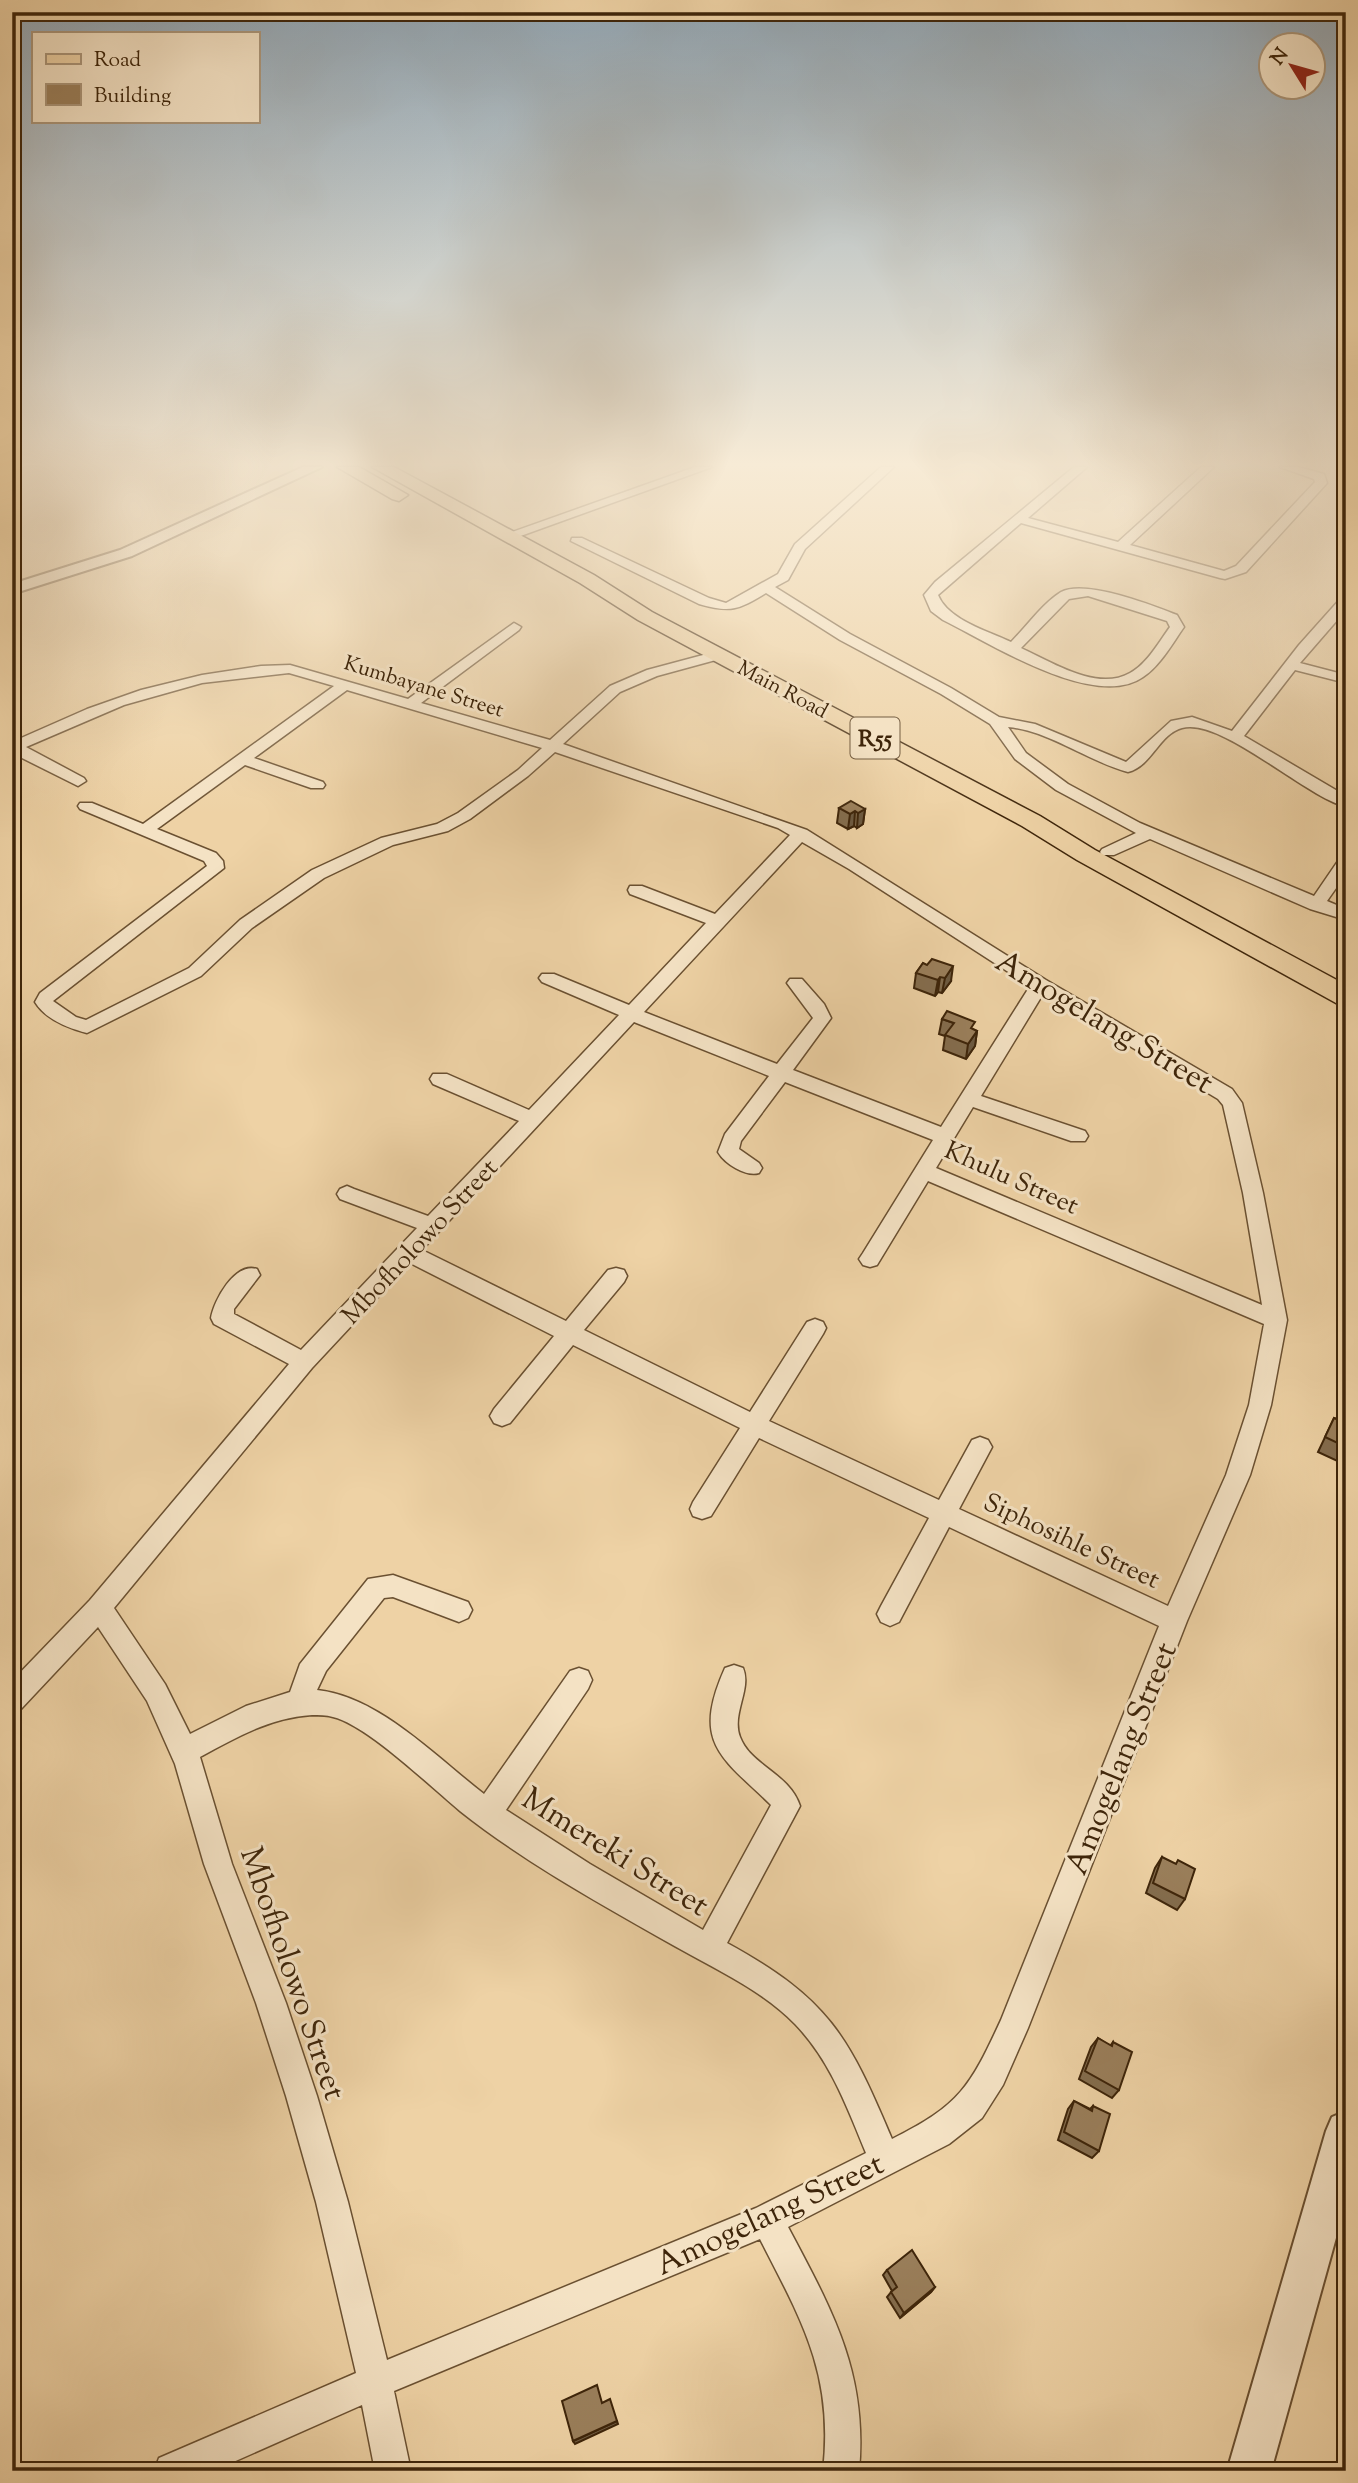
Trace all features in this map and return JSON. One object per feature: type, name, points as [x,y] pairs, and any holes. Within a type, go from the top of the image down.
[{"type":"main road","name":"Main Road","points":[[568,583],[645,616]]},
{"type":"main road","name":"Main Road","points":[[593,583],[645,616],[1031,821],[1086,855],[1346,997]]},
{"type":"main road","name":"Main Road","points":[[1031,821],[1071,834],[1346,972]]},
{"type":"street","points":[[12,589],[32,583]]},
{"type":"street","points":[[666,583],[704,601],[726,607],[738,604],[771,583]]},
{"type":"street","points":[[945,583],[931,595],[936,608],[948,617],[1077,679],[1116,684],[1128,681],[1147,667],[1177,627],[1172,618],[1160,613],[1080,591],[1064,596],[1013,648]]},
{"type":"street","points":[[764,586],[845,637],[946,691],[995,721],[1020,756],[1039,773],[1150,833],[1316,905],[1346,915]]},
{"type":"street","points":[[1235,737],[1346,601]]},
{"type":"street","points":[[1331,618],[1346,621]]},
{"type":"street","points":[[409,705],[514,627]]},
{"type":"street","points":[[86,806],[210,857],[215,860],[216,868],[46,997],[46,1004],[76,1025],[87,1027],[195,972],[246,924],[318,874],[387,841],[442,828],[464,816],[523,773],[615,689],[652,673],[718,655]]},
{"type":"street","points":[[1293,665],[1346,679]]},
{"type":"street","name":"Kumbayane Street","points":[[13,748],[117,702],[192,680],[279,668],[303,671],[409,705],[553,746],[742,811]]},
{"type":"street","points":[[145,830],[345,685]]},
{"type":"street","points":[[995,721],[1013,721],[1031,726],[1128,767],[1139,762],[1174,724],[1184,721],[1235,737],[1287,766],[1315,787],[1346,802]]},
{"type":"street","points":[[13,748],[78,781]]},
{"type":"street","points":[[242,759],[317,785]]},
{"type":"street","name":"Amogelang Street","points":[[172,2471],[375,2382],[767,2220],[938,2133],[971,2107],[992,2074],[1013,2028],[1174,1621],[1238,1475],[1260,1405],[1276,1320],[1254,1194],[1232,1103],[1225,1094],[1040,984],[855,865],[801,833],[742,811]]},
{"type":"street","name":"Mbofholowo Street","points":[[12,1700],[99,1608],[304,1362],[634,1014],[801,833]]},
{"type":"street","points":[[1108,852],[1150,833]]},
{"type":"street","points":[[1316,905],[1346,862]]},
{"type":"street","points":[[636,890],[719,922]]},
{"type":"street","points":[[548,978],[781,1074],[944,1136]]},
{"type":"street","points":[[752,1168],[731,1156],[728,1148],[732,1139],[822,1018],[818,1008],[796,983]]},
{"type":"street","name":"Khulu Street","points":[[1040,984],[924,1171],[1276,1320]]},
{"type":"street","points":[[440,1079],[534,1120]]},
{"type":"street","points":[[970,1099],[1078,1136]]},
{"type":"street","points":[[870,1259],[924,1171]]},
{"type":"street","points":[[347,1194],[432,1226]]},
{"type":"street","name":"Siphosihle Street","points":[[408,1253],[753,1424],[1174,1621]]},
{"type":"street","points":[[249,1275],[224,1306],[222,1318],[304,1362]]},
{"type":"street","points":[[502,1416],[615,1276]]},
{"type":"street","points":[[702,1509],[815,1328]]},
{"type":"street","name":"Siphosihle Street","points":[[890,1614],[979,1447]]},
{"type":"street","points":[[300,1701],[309,1673],[377,1587],[393,1586],[459,1610]]},
{"type":"street","name":"Mbofholowo Street","points":[[99,1608],[150,1681],[185,1751],[213,1851],[285,2043],[309,2119],[375,2382],[393,2471]]},
{"type":"street","name":"Mmereki Street","points":[[708,1949],[786,1806],[784,1797],[742,1763],[726,1737],[722,1721],[734,1677]]},
{"type":"street","name":"Mmereki Street","points":[[487,1812],[579,1680]]},
{"type":"street","name":"Mmereki Street","points":[[185,1751],[262,1711],[300,1701],[336,1705],[352,1712],[487,1812],[769,1984],[803,2010],[822,2031],[842,2063],[885,2160]]},
{"type":"street","points":[[1249,2471],[1346,2130]]},
{"type":"street","points":[[767,2220],[821,2327],[838,2372],[846,2410],[845,2451],[841,2471]]},
{"type":"building","points":[[851,801],[865,809],[850,814],[839,808]]},
{"type":"building","points":[[932,959],[953,966],[945,978],[940,977],[938,980],[916,973],[923,963],[927,965]]},
{"type":"building","points":[[947,1011],[975,1022],[971,1028],[977,1031],[968,1044],[945,1035],[954,1023],[942,1019]]},
{"type":"building","points":[[1334,1418],[1346,1423],[1346,1447],[1325,1437]]},
{"type":"building","points":[[1162,1857],[1176,1864],[1178,1860],[1195,1869],[1185,1899],[1153,1883]]},
{"type":"building","points":[[1098,2038],[1132,2052],[1119,2090],[1085,2071]]},
{"type":"building","points":[[1074,2101],[1092,2111],[1093,2106],[1110,2114],[1099,2151],[1064,2132]]},
{"type":"building","points":[[912,2250],[935,2287],[904,2313],[891,2292],[897,2287],[887,2270]]},
{"type":"building","points":[[597,2385],[602,2403],[610,2399],[617,2421],[573,2441],[562,2401]]}]
